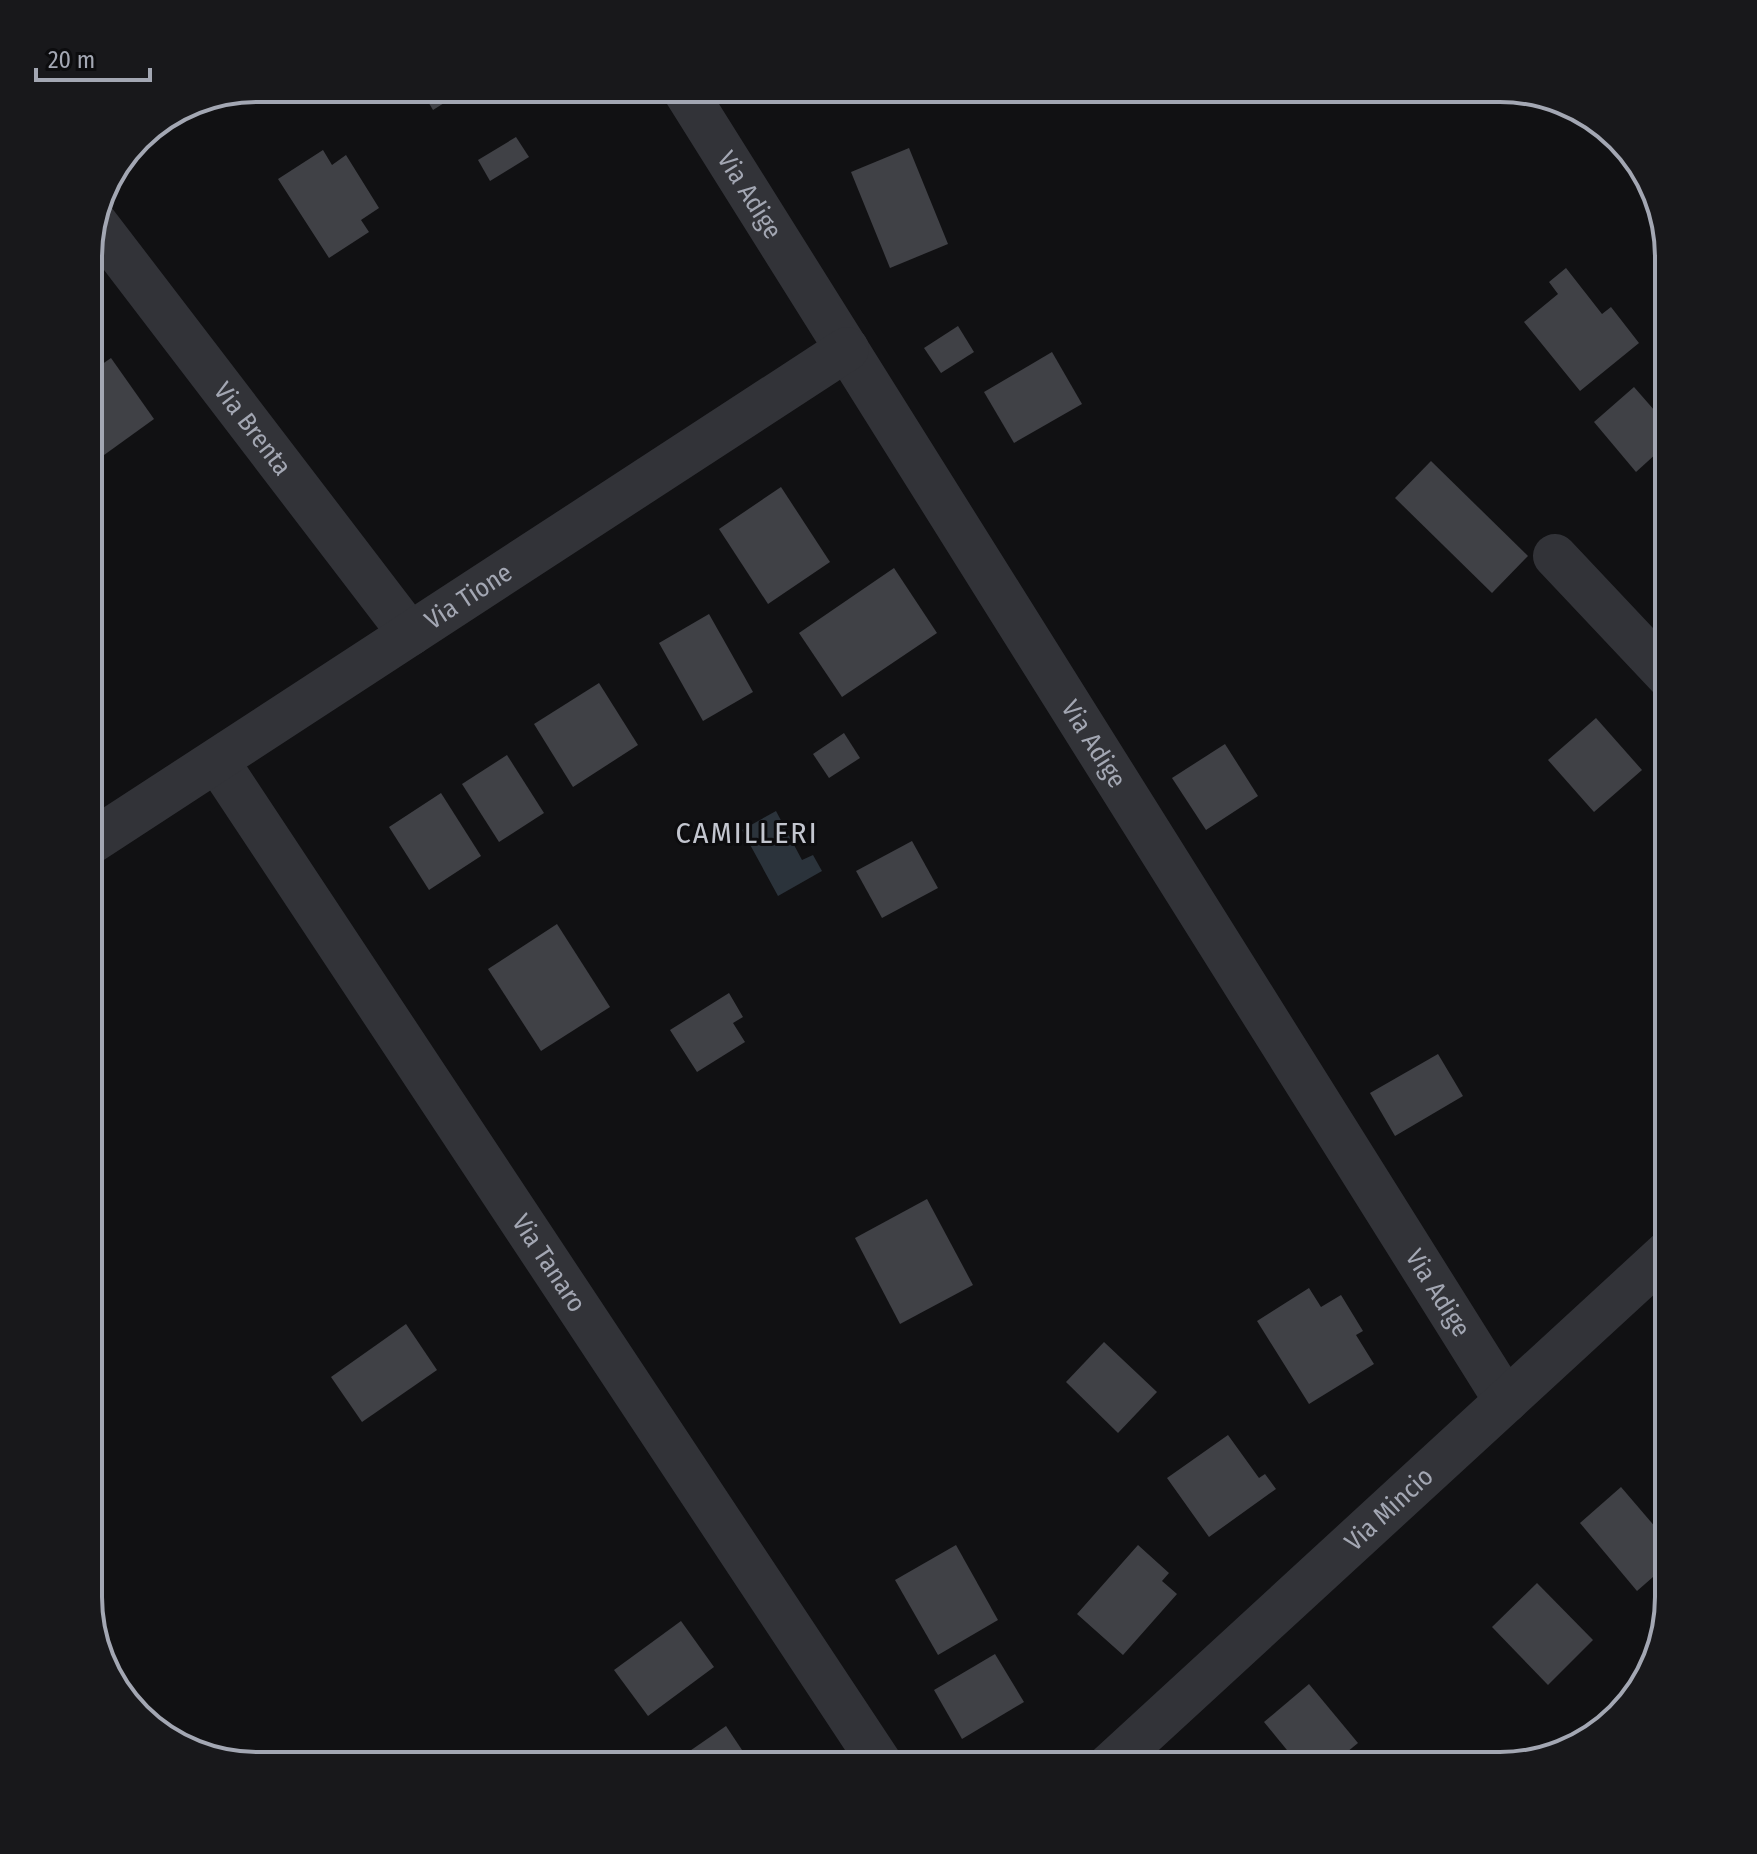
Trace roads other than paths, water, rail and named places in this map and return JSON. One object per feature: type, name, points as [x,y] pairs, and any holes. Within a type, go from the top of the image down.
[{"type":"street","name":"Via Adige","points":[[692,102],[1506,1401]]},
{"type":"street","name":"Via Brenta","points":[[104,233],[410,634]]},
{"type":"street","name":"Via Tione","points":[[102,835],[847,349]]},
{"type":"street","points":[[1555,556],[1655,662]]},
{"type":"street","name":"Via Tanaro","points":[[217,761],[873,1752]]},
{"type":"street","name":"Via Mincio","points":[[1124,1752],[1655,1264]]},
{"type":"district","name":"CAMILLERI","points":[[747,833]]}]
